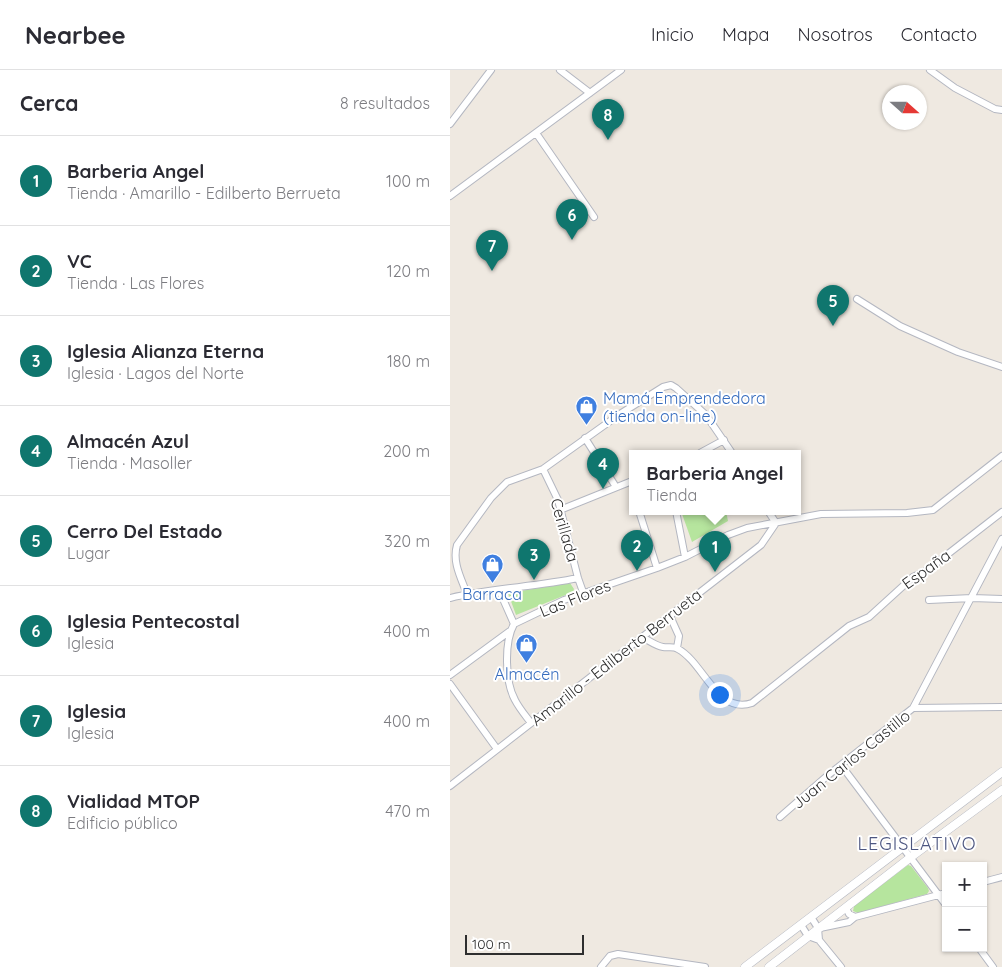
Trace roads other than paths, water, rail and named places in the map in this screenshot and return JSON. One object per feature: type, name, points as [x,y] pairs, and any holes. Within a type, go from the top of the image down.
[{"type":"street","points":[[450,124],[491,70]]},
{"type":"street","points":[[560,70],[590,93]]},
{"type":"street","points":[[450,196],[621,70]]},
{"type":"street","points":[[930,70],[955,88],[995,109],[1002,110]]},
{"type":"street","points":[[536,133],[594,217]]},
{"type":"street","points":[[857,299],[900,326],[958,352],[1002,367]]},
{"type":"street","points":[[467,594],[456,564],[455,552],[457,545],[491,498],[507,482],[543,469],[651,393],[671,385],[676,388],[706,415],[730,450]]},
{"type":"street","points":[[586,438],[616,487]]},
{"type":"street","points":[[706,450],[724,440]]},
{"type":"street","name":"Las Flores","points":[[514,624],[583,592],[657,568],[747,528],[776,524],[820,514],[907,513],[933,510],[1002,456]]},
{"type":"street","name":"Cerillada","points":[[543,469],[558,500],[583,592]]},
{"type":"street","points":[[560,510],[616,487],[629,484]]},
{"type":"street","name":"España","points":[[677,648],[691,659],[724,699],[733,704],[744,706],[752,703],[849,626],[869,617],[913,577],[926,571],[1002,512]]},
{"type":"street","points":[[640,515],[657,568]]},
{"type":"street","points":[[677,515],[685,557]]},
{"type":"street","points":[[770,515],[776,524]]},
{"type":"street","name":"Amarillo - Edilberto Berrueta","points":[[450,786],[761,545],[776,524]]},
{"type":"street","name":"Juan Carlos Castillo","points":[[780,817],[913,708],[1002,539]]},
{"type":"street","points":[[450,598],[467,594],[543,585],[578,578]]},
{"type":"street","points":[[499,590],[514,624],[510,631],[507,658],[509,684],[515,701],[531,723]]},
{"type":"street","points":[[929,600],[1002,599]]},
{"type":"street","points":[[642,637],[663,647],[677,648],[679,636],[670,616]]},
{"type":"street","points":[[450,675],[510,631]]},
{"type":"street","points":[[450,684],[497,749]]},
{"type":"street","points":[[913,708],[1002,707]]},
{"type":"street","points":[[841,766],[942,900]]},
{"type":"street","points":[[745,967],[1001,774]]},
{"type":"street","points":[[769,967],[911,857],[1002,790]]},
{"type":"street","points":[[987,881],[1002,876]]},
{"type":"street","points":[[818,928],[849,922],[855,917],[942,894]]},
{"type":"street","points":[[846,908],[849,914],[855,917]]},
{"type":"street","points":[[811,917],[818,928],[820,940],[841,967]]},
{"type":"street","points":[[801,925],[808,936],[820,940]]},
{"type":"street","points":[[982,952],[993,967]]},
{"type":"street","points":[[601,967],[610,956],[618,954],[705,967]]},
{"type":"place","name":"Vialidad MTOP","points":[[608,140]]},
{"type":"place","name":"Iglesia Pentecostal","points":[[572,240]]},
{"type":"place","name":"Iglesia","points":[[492,271]]},
{"type":"place","name":"Cerro Del Estado","points":[[833,326]]},
{"type":"place","name":"Mamá Emprendedora (tienda on-line)","points":[[587,426]]},
{"type":"place","name":"Almacén Azul","points":[[603,489]]},
{"type":"place","name":"VC","points":[[637,571]]},
{"type":"place","name":"Barberia Angel","points":[[715,572]]},
{"type":"place","name":"Iglesia Alianza Eterna","points":[[534,580]]},
{"type":"place","name":"Barraca","points":[[492,584]]},
{"type":"place","name":"Almacén","points":[[527,664]]},
{"type":"district","name":"LEGISLATIVO","points":[[917,844]]}]
